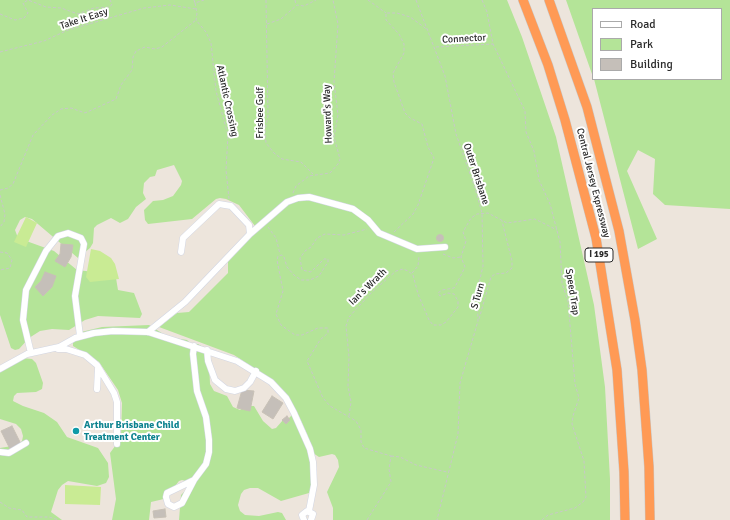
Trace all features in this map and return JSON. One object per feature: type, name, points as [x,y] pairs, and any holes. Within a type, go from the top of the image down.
[{"type":"highway","name":"Central Jersey Expressway","points":[[523,0],[548,65],[566,120],[596,238],[617,370],[626,520]]},
{"type":"highway","name":"Central Jersey Expressway","points":[[549,0],[587,107],[620,231],[642,370],[649,466],[650,520]]},
{"type":"street","points":[[148,332],[185,302],[250,234],[288,202],[294,199],[315,197],[349,208],[362,216],[378,231],[417,249],[445,247]]},
{"type":"street","points":[[181,252],[183,238],[216,206],[222,204],[231,206],[249,224],[250,234]]},
{"type":"street","points":[[31,353],[23,320],[26,290],[46,252],[58,236],[68,233],[81,238],[84,244],[75,296],[80,336]]},
{"type":"street","points":[[0,369],[31,353],[62,346],[70,340],[80,336],[114,331],[148,332],[237,361],[256,371],[271,382],[286,398],[299,422],[310,449],[314,478],[309,511]]},
{"type":"street","points":[[70,340],[67,346],[70,350]]},
{"type":"street","points":[[194,346],[193,354],[197,391],[206,417],[210,445],[206,464],[194,480],[182,503],[174,507],[168,504],[166,497],[168,491],[194,480]]},
{"type":"street","points":[[52,349],[70,350],[88,357],[97,365],[117,402],[117,444]]},
{"type":"street","points":[[207,350],[208,361],[215,380],[226,389],[235,390],[244,388],[250,382],[256,371]]},
{"type":"street","points":[[97,365],[99,375],[97,389]]},
{"type":"street","points":[[0,452],[9,453],[26,443]]},
{"type":"street","points":[[304,520],[303,513],[309,511]]},
{"type":"street","points":[[309,511],[313,514],[311,520]]},
{"type":"path","points":[[0,14],[15,20],[24,18],[28,13],[23,3],[28,0],[46,7],[61,8],[78,14],[94,8],[110,7],[112,4],[110,0]]},
{"type":"path","points":[[0,190],[8,188],[13,184],[33,135],[52,115],[61,109],[71,108],[85,113],[116,99],[122,84],[132,70],[133,57],[136,51],[145,47],[155,49],[162,47],[196,20],[197,9],[194,0]]},
{"type":"path","points":[[195,3],[204,0]]},
{"type":"path","name":"Frisbee Golf","points":[[266,0],[268,116],[265,136],[266,143],[274,153],[282,159],[302,162],[313,175]]},
{"type":"path","points":[[296,0],[297,5]]},
{"type":"path","points":[[266,24],[281,19],[297,5],[304,6],[316,0]]},
{"type":"path","name":"Howard's Way","points":[[294,199],[294,190],[296,186],[313,175],[330,173],[338,164],[340,159],[334,137],[338,115],[334,82],[338,24],[333,0]]},
{"type":"path","points":[[368,0],[386,13],[397,13],[410,17],[429,31]]},
{"type":"path","name":"Outer Brisbane","points":[[416,0],[429,31],[449,89],[456,134],[475,188],[482,214],[483,266],[477,292],[478,321],[460,383],[458,434],[437,520]]},
{"type":"path","name":"Speed Trap","points":[[482,0],[486,7],[493,44],[524,106],[526,132],[534,151],[539,180],[550,204],[561,248],[562,282],[568,301],[575,384],[579,398],[572,424],[584,461],[586,497],[579,506],[548,515],[542,520]]},
{"type":"path","name":"Take It Easy","points":[[0,52],[44,41],[68,30],[144,8],[170,5],[197,9]]},
{"type":"path","points":[[386,13],[387,22],[399,34],[404,44],[404,53],[393,73],[394,82],[405,112],[410,118],[422,124],[428,147],[434,158],[418,205],[413,214],[398,227],[391,238]]},
{"type":"path","name":"Atlantic Crossing","points":[[196,20],[206,32],[211,43],[216,91],[228,135],[227,184],[231,206]]},
{"type":"path","name":"Connector","points":[[435,48],[493,44]]},
{"type":"path","points":[[0,195],[5,214],[4,222],[0,227]]},
{"type":"path","points":[[417,249],[419,261],[415,271],[412,273],[418,294],[429,320],[433,325],[441,325],[446,322],[458,304],[457,297],[454,294],[448,293],[440,296],[438,294],[442,290],[454,288],[465,267],[461,256],[466,241],[463,232],[468,222],[474,216],[491,214],[501,221],[509,223],[535,219],[557,231]]},
{"type":"path","name":"S Turn","points":[[478,321],[491,277],[495,274],[506,273],[512,268],[512,261],[501,221]]},
{"type":"path","points":[[262,224],[274,233],[280,255],[284,257],[287,267],[301,280],[310,280],[319,276],[328,262],[328,259],[324,259],[311,272],[302,270],[300,258],[305,251],[311,247],[316,238],[325,234],[344,235],[360,230],[378,231]]},
{"type":"path","points":[[430,248],[453,258],[461,256]]},
{"type":"path","points":[[0,252],[7,253],[12,260],[10,268],[0,270]]},
{"type":"path","points":[[280,255],[277,260],[283,291],[276,314],[278,321],[295,335],[302,335],[318,328],[328,328],[328,333],[320,340],[308,358],[307,364],[326,403],[349,416],[359,425],[361,442],[364,448],[391,456],[400,457],[416,465],[448,472]]},
{"type":"path","name":"Ian's Wrath","points":[[349,416],[351,402],[348,386],[349,357],[345,332],[347,320],[372,292],[396,271],[403,269],[412,273]]},
{"type":"path","points":[[367,520],[391,482],[389,469],[391,456]]},
{"type":"path","points":[[0,502],[9,508],[22,510],[27,517],[49,517],[59,520]]},
{"type":"green space","points":[[0,0],[507,0],[522,37],[556,137],[594,305],[605,387],[610,479],[610,520],[333,520],[333,508],[327,492],[339,467],[338,460],[335,455],[332,454],[319,457],[313,453],[307,434],[297,412],[288,397],[275,382],[234,355],[159,327],[177,313],[189,312],[228,273],[228,261],[254,231],[255,226],[239,205],[220,198],[216,199],[192,219],[148,224],[145,220],[144,210],[153,201],[163,200],[173,196],[181,185],[182,181],[174,165],[157,170],[155,176],[150,177],[144,183],[143,193],[146,199],[136,207],[128,219],[120,223],[111,218],[97,225],[94,228],[93,243],[90,248],[78,258],[32,219],[25,217],[20,220],[15,230],[18,238],[54,251],[77,270],[111,274],[116,278],[118,290],[134,293],[142,314],[140,318],[98,316],[85,320],[69,330],[52,329],[40,331],[29,338],[19,349],[15,350],[11,348],[0,315]]},
{"type":"green space","points":[[566,0],[730,0],[730,209],[665,205],[653,194],[655,159],[638,150],[627,171],[657,239],[638,249],[594,80],[722,80],[722,8],[592,8],[592,74]]},
{"type":"green space","points":[[26,217],[37,223],[26,247],[14,242]]},
{"type":"green space","points":[[91,249],[100,251],[111,258],[115,264],[119,279],[90,282],[86,277]]},
{"type":"green space","points":[[149,325],[168,337],[187,340],[191,344],[198,344],[206,349],[209,361],[210,384],[214,391],[227,396],[233,407],[240,410],[245,406],[254,406],[263,421],[272,429],[276,428],[283,420],[292,415],[312,459],[312,487],[309,493],[281,501],[258,488],[250,488],[244,490],[241,494],[238,505],[240,511],[245,515],[259,516],[278,512],[282,513],[286,520],[179,520],[181,495],[189,487],[186,481],[182,480],[175,486],[168,498],[151,502],[149,520],[112,520],[116,499],[110,453],[121,438],[122,403],[118,390],[99,362],[73,346],[73,341],[81,332],[102,327]]},
{"type":"green space","points":[[22,358],[32,359],[36,363],[43,383],[42,389],[36,392],[17,393],[14,396],[13,401],[44,413],[57,422],[67,437],[98,448],[108,463],[109,477],[106,483],[97,486],[68,481],[62,485],[58,490],[51,512],[62,520],[0,520],[0,448],[18,445],[22,441],[23,436],[21,429],[16,424],[0,419],[0,367]]},
{"type":"green space","points":[[65,485],[101,487],[100,505],[65,504]]},
{"type":"building","points":[[440,234],[443,235],[443,241],[440,242],[437,241],[436,238],[437,235]]},
{"type":"building","points":[[61,244],[73,245],[71,257],[65,267],[55,261],[60,254]]},
{"type":"building","points":[[45,272],[56,276],[52,287],[43,296],[35,287],[41,281]]},
{"type":"building","points":[[242,390],[254,391],[250,411],[237,408]]},
{"type":"building","points":[[272,396],[283,403],[273,419],[262,412]]},
{"type":"building","points":[[287,416],[290,420],[286,424],[282,420]]},
{"type":"building","points":[[12,426],[21,444],[10,449],[1,431]]},
{"type":"building","points":[[165,509],[166,517],[154,518],[153,511]]},
{"type":"place","name":"Arthur Brisbane Child Treatment Center","points":[[76,431]]}]
